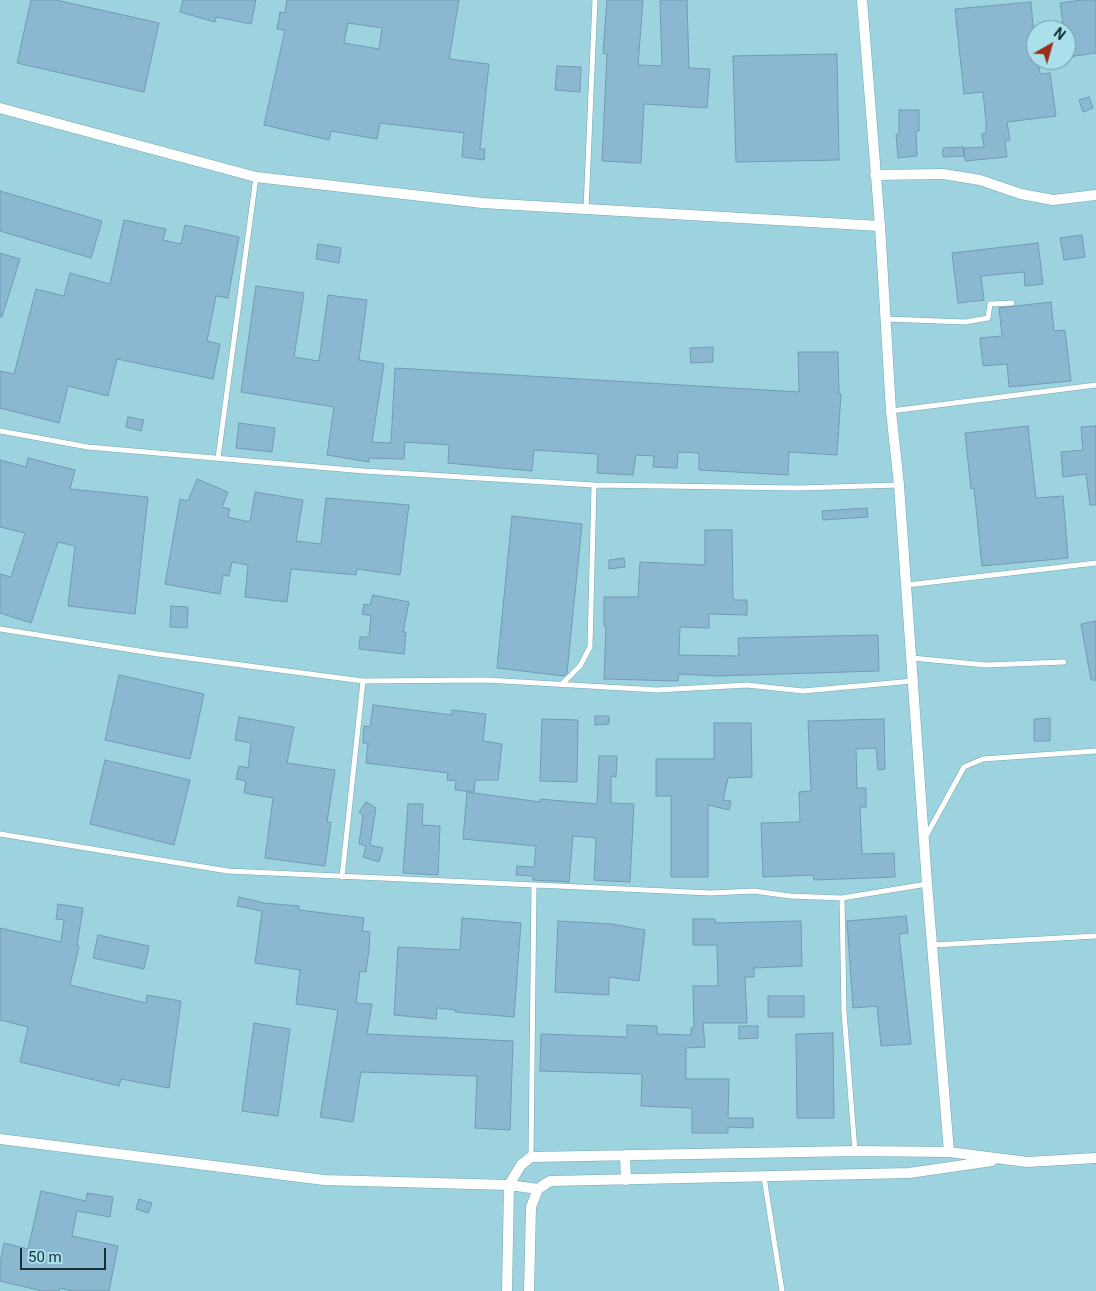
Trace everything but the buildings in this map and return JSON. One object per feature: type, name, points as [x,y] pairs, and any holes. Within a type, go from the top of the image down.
[{"type":"street","points":[[862,0],[880,226],[891,412],[899,485],[927,884],[949,1152]]},
{"type":"street","points":[[0,108],[256,177],[482,203],[880,226]]},
{"type":"street","points":[[875,175],[943,174],[980,180],[1021,194],[1053,200],[1096,196]]},
{"type":"street","points":[[0,1139],[324,1180],[509,1185],[538,1189]]},
{"type":"street","points":[[507,1291],[509,1185],[521,1165],[531,1157],[855,1151],[949,1152],[1027,1162],[1096,1158]]},
{"type":"street","points":[[625,1155],[626,1180]]},
{"type":"street","points":[[530,1291],[531,1207],[538,1189],[550,1181],[909,1173],[1006,1159]]},
{"type":"lane","points":[[586,210],[595,0]]},
{"type":"lane","points":[[218,458],[256,177]]},
{"type":"lane","points":[[886,319],[965,322],[988,318],[990,304],[1012,302]]},
{"type":"lane","points":[[891,412],[1096,385]]},
{"type":"lane","points":[[0,431],[88,447],[364,470],[594,485],[799,488],[899,485]]},
{"type":"lane","points":[[562,684],[580,666],[590,647],[594,485]]},
{"type":"lane","points":[[906,586],[1096,563]]},
{"type":"lane","points":[[0,629],[158,654],[363,681],[486,680],[657,690],[747,685],[803,691],[913,681]]},
{"type":"lane","points":[[912,658],[986,665],[1064,662]]},
{"type":"lane","points":[[342,877],[363,681]]},
{"type":"lane","points":[[925,838],[964,767],[982,759],[1096,752]]},
{"type":"lane","points":[[0,834],[228,871],[711,893],[754,891],[790,896],[842,898],[927,884]]},
{"type":"lane","points":[[531,1157],[534,885]]},
{"type":"lane","points":[[842,898],[844,1012],[855,1151]]},
{"type":"lane","points":[[933,945],[1096,936]]},
{"type":"lane","points":[[764,1177],[782,1291]]}]
